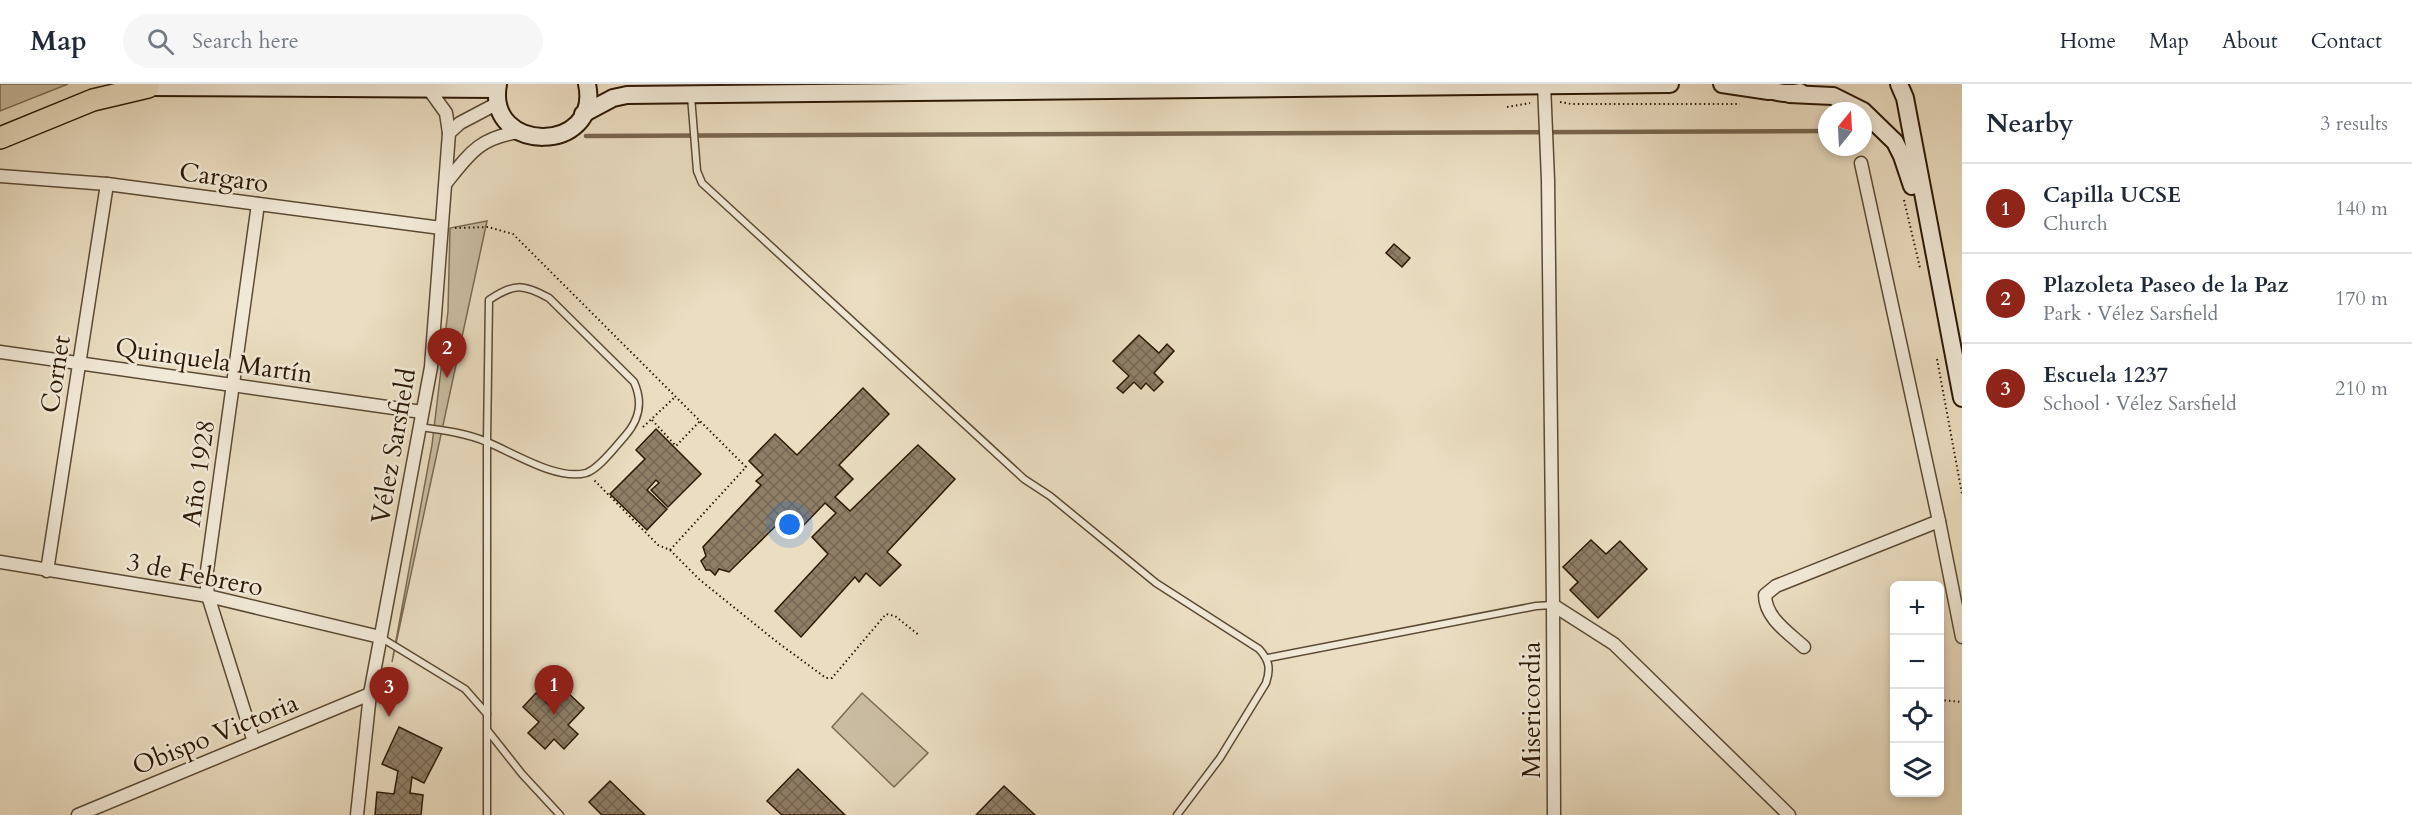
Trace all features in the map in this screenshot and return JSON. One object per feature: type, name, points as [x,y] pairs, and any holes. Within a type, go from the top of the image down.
[{"type":"highway","points":[[0,138],[93,100],[141,85]]},
{"type":"main road","points":[[141,85],[428,88],[498,92],[502,115],[519,132],[533,138],[548,139],[574,126],[583,114],[587,102],[587,84]]},
{"type":"main road","points":[[583,114],[613,98],[627,95],[1544,90],[1670,84]]},
{"type":"main road","points":[[1722,84],[1765,88],[1789,94],[1833,96],[1849,102],[1882,127],[1895,142],[1902,156],[1935,260]]},
{"type":"main road","points":[[1789,94],[1806,90],[1817,84]]},
{"type":"main road","points":[[1899,84],[1905,98],[1962,398]]},
{"type":"street","name":"Vélez Sarsfield","points":[[357,815],[370,694],[433,347],[449,134],[446,113],[428,88]]},
{"type":"street","name":"Misericordia","points":[[1544,90],[1553,604],[1554,815]]},
{"type":"street","points":[[449,134],[498,92]]},
{"type":"street","points":[[446,184],[474,150],[487,140],[519,132]]},
{"type":"street","points":[[1861,163],[1940,521],[1962,637]]},
{"type":"street","name":"Cargaro","points":[[0,176],[107,184],[441,228]]},
{"type":"street","name":"Cornet","points":[[47,571],[107,184]]},
{"type":"street","name":"Año 1928","points":[[254,742],[208,596],[206,578],[258,204]]},
{"type":"street","name":"Quinquela Martín","points":[[0,352],[422,412]]},
{"type":"street","points":[[1804,647],[1769,613],[1765,606],[1765,595],[1776,586],[1940,521]]},
{"type":"street","name":"3 de Febrero","points":[[0,562],[208,596],[380,637]]},
{"type":"street","points":[[1553,604],[1614,644],[1789,815]]},
{"type":"street","name":"Obispo Victoria","points":[[78,815],[370,694]]},
{"type":"lane","points":[[691,94],[697,171],[702,183],[1015,471],[1050,496],[1156,584],[1259,649],[1268,658],[1270,671],[1266,683],[1220,758],[1177,815]]},
{"type":"lane","points":[[420,427],[487,441],[542,468],[587,473],[604,460],[634,425],[640,406],[639,394],[634,382],[549,298],[531,288],[515,286],[489,300],[487,441],[488,815]]},
{"type":"lane","points":[[1268,658],[1553,604]]},
{"type":"lane","points":[[380,637],[465,689],[487,714]]},
{"type":"lane","points":[[488,730],[522,774],[560,815]]},
{"type":"path","points":[[1507,107],[1544,90],[1571,104],[1747,104]]},
{"type":"path","points":[[1903,191],[1923,277]]},
{"type":"path","points":[[1937,357],[1962,494]]},
{"type":"path","points":[[634,425],[644,428],[675,397]]},
{"type":"path","points":[[652,420],[676,446],[700,421]]},
{"type":"path","points":[[587,473],[658,545]]},
{"type":"path","points":[[670,550],[700,580],[826,678],[832,678],[886,614],[895,616],[920,636]]},
{"type":"path","points":[[1944,700],[1962,702]]},
{"type":"shaded area","points":[[0,84],[68,84],[0,111]]},
{"type":"shaded area","points":[[487,221],[392,662],[432,445],[448,311],[450,228]]},
{"type":"shaded area","points":[[862,693],[928,753],[894,787],[832,727]]},
{"type":"building","points":[[1394,244],[1410,258],[1402,267],[1386,253]]},
{"type":"building","points":[[1139,335],[1159,353],[1167,344],[1174,351],[1154,373],[1163,382],[1154,391],[1146,383],[1141,389],[1134,382],[1123,393],[1117,388],[1129,376],[1113,361]]},
{"type":"building","points":[[863,388],[889,414],[839,465],[853,479],[835,497],[850,511],[918,445],[955,479],[887,552],[901,565],[880,586],[866,573],[859,582],[855,577],[801,637],[775,611],[828,554],[812,537],[836,513],[825,503],[802,527],[788,514],[729,572],[719,569],[715,575],[710,570],[706,570],[701,561],[706,556],[703,547],[761,485],[756,481],[763,475],[749,461],[775,434],[797,455]]},
{"type":"building","points":[[656,429],[701,474],[668,507],[651,490],[659,483],[656,480],[647,490],[667,509],[647,530],[610,494],[645,459],[636,450]]},
{"type":"building","points":[[1591,540],[1606,554],[1620,541],[1647,569],[1598,618],[1570,590],[1578,582],[1563,567]]},
{"type":"building","points":[[567,692],[584,708],[568,725],[578,734],[564,749],[554,739],[545,749],[528,733],[539,722],[523,707],[536,693],[552,708]]},
{"type":"building","points":[[399,727],[442,748],[424,783],[412,777],[410,793],[423,795],[421,815],[375,815],[377,792],[394,794],[398,771],[382,764]]},
{"type":"building","points":[[798,769],[845,815],[782,815],[767,801]]},
{"type":"building","points":[[610,781],[645,815],[602,815],[589,802]]},
{"type":"building","points":[[1004,786],[1035,815],[976,815]]},
{"type":"waterway","points":[[586,136],[1818,131]]},
{"type":"place","name":"Plazoleta Paseo de la Paz","points":[[447,378]]},
{"type":"place","name":"Capilla UCSE","points":[[554,715]]},
{"type":"place","name":"Escuela 1237","points":[[389,717]]}]
